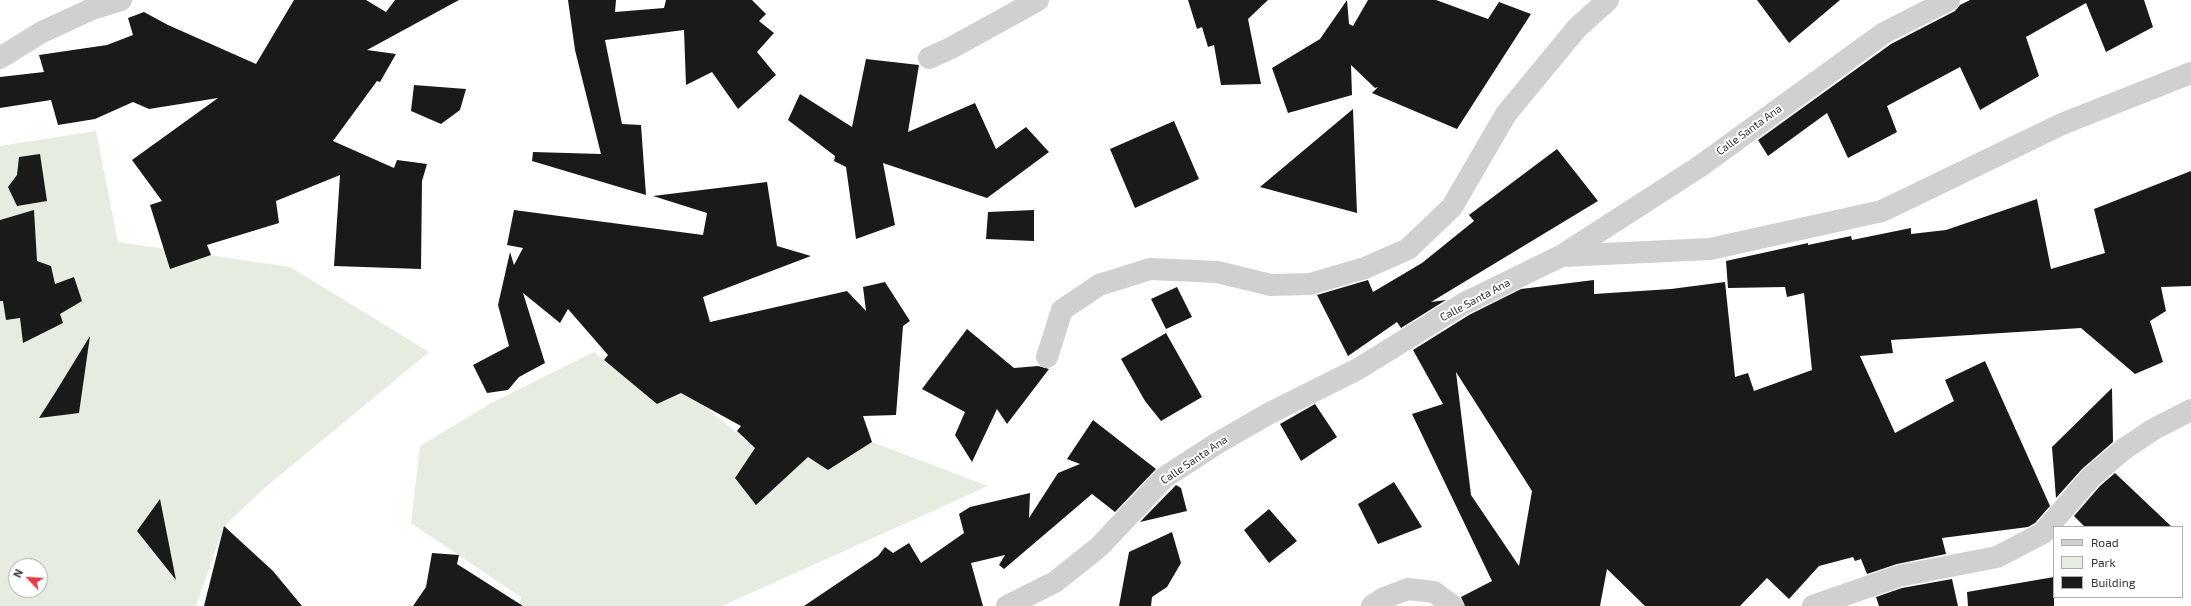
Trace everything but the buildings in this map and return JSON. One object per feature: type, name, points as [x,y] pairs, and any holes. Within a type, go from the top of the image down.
[{"type":"street","points":[[0,58],[42,32],[92,9],[121,0]]},
{"type":"street","points":[[929,58],[951,48],[1038,0]]},
{"type":"street","points":[[1047,357],[1062,310],[1099,285],[1150,268],[1217,272],[1271,285],[1310,284],[1365,268],[1408,249],[1452,207],[1506,114],[1577,28],[1608,0]]},
{"type":"street","name":"Calle Santa Ana","points":[[1008,606],[1055,582],[1099,547],[1165,477],[1216,444],[1268,414],[1358,369],[1463,304],[1561,256],[1699,167],[1924,6],[1949,0]]},
{"type":"street","points":[[1561,256],[1710,249],[1882,211],[2062,124],[2191,73]]},
{"type":"street","points":[[1813,606],[1899,576],[1997,557],[2030,540],[2043,533],[2091,477],[2124,449],[2154,429],[2191,410]]},
{"type":"street","points":[[1372,606],[1384,598],[1408,589],[1434,592],[1453,606]]},
{"type":"green space","points":[[96,131],[118,242],[290,267],[429,352],[268,485],[224,526],[196,606],[0,606],[0,146]]},
{"type":"green space","points":[[594,352],[657,403],[686,391],[755,448],[735,478],[756,504],[808,457],[828,470],[872,442],[988,486],[722,606],[519,606],[521,597],[411,523],[420,446],[495,401]]}]
